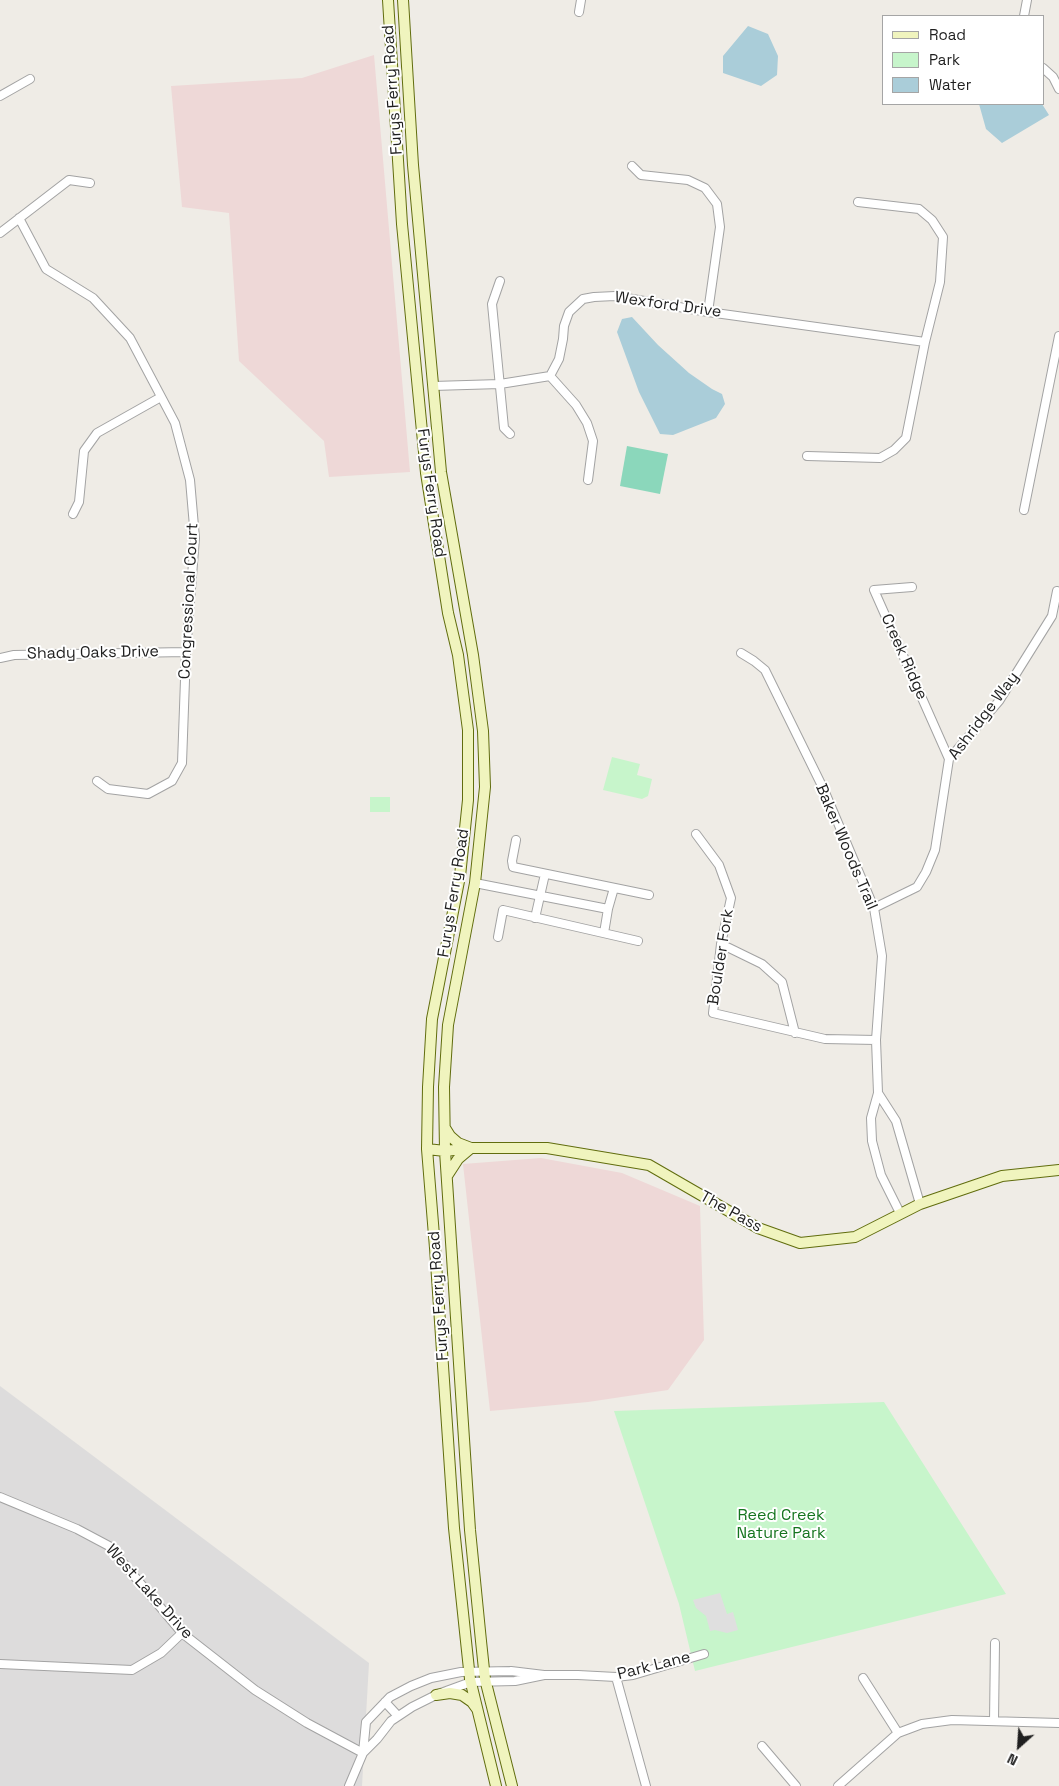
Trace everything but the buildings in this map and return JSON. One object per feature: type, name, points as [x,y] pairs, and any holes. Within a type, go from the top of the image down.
[{"type":"main road","name":"Furys Ferry Road","points":[[388,0],[402,224],[426,473],[448,613],[458,655],[468,739],[470,783],[460,876],[432,1019],[427,1149],[454,1528],[470,1677],[496,1786]]},
{"type":"main road","name":"Furys Ferry Road","points":[[403,0],[413,165],[441,472],[473,655],[483,732],[485,787],[475,883],[448,1025],[444,1087],[445,1151],[470,1530],[486,1677],[512,1786]]},
{"type":"main road","points":[[445,1128],[458,1143],[471,1148],[458,1159],[447,1176]]},
{"type":"main road","name":"The Pass","points":[[427,1149],[445,1151],[471,1148],[547,1148],[649,1165],[758,1228],[800,1243],[855,1237],[920,1204],[1002,1176],[1059,1170]]},
{"type":"main road","points":[[447,1416],[462,1415]]},
{"type":"main road","points":[[436,1695],[450,1693],[462,1695],[472,1702],[477,1710]]},
{"type":"street","points":[[580,12],[581,0]]},
{"type":"street","points":[[1024,15],[1026,0]]},
{"type":"street","points":[[1044,69],[1056,77],[1059,89]]},
{"type":"street","points":[[0,96],[30,79]]},
{"type":"street","points":[[632,166],[641,176],[688,180],[705,188],[716,204],[720,226],[708,312]]},
{"type":"street","points":[[0,233],[68,180],[90,183]]},
{"type":"street","points":[[807,456],[880,458],[894,450],[906,438],[925,342],[940,282],[943,236],[932,220],[919,209],[858,202]]},
{"type":"street","name":"Congressional Court","points":[[19,218],[46,270],[93,298],[130,338],[175,423],[190,480],[195,538],[186,652],[182,763],[172,781],[148,794],[108,789],[96,781]]},
{"type":"street","points":[[500,281],[492,304],[504,428],[510,434]]},
{"type":"street","name":"Wexford Drive","points":[[550,376],[559,359],[564,326],[569,312],[583,299],[594,297],[615,296],[708,312],[925,342]]},
{"type":"street","points":[[1024,510],[1059,336]]},
{"type":"street","points":[[433,386],[500,384],[550,376],[576,405],[587,423],[593,441],[588,480]]},
{"type":"street","points":[[73,514],[79,502],[84,451],[97,434],[161,397]]},
{"type":"street","name":"Creek Ridge","points":[[912,587],[874,590],[949,759]]},
{"type":"street","name":"Ashridge Way","points":[[874,908],[918,887],[935,850],[949,759],[999,701],[1052,616],[1057,591]]},
{"type":"street","name":"Shady Oaks Drive","points":[[0,658],[14,655],[186,652]]},
{"type":"street","name":"Baker Woods Trail","points":[[741,653],[765,670],[824,790],[874,908],[882,956],[876,1040],[878,1094],[871,1118],[872,1141],[881,1175],[900,1213]]},
{"type":"street","name":"Boulder Fork","points":[[696,834],[719,866],[731,898],[721,944],[712,1013],[825,1039],[876,1040]]},
{"type":"street","points":[[516,840],[512,861],[513,867],[649,895]]},
{"type":"street","points":[[535,918],[545,874]]},
{"type":"street","points":[[475,883],[608,909]]},
{"type":"street","points":[[604,934],[614,888]]},
{"type":"street","points":[[498,937],[503,910],[638,941]]},
{"type":"street","points":[[721,944],[762,964],[782,982],[795,1033]]},
{"type":"street","points":[[878,1094],[896,1121],[920,1204]]},
{"type":"street","name":"West Lake Drive","points":[[0,1497],[77,1529],[109,1546],[182,1633],[255,1690],[307,1723],[363,1753]]},
{"type":"street","points":[[0,1664],[132,1670],[161,1653],[182,1633]]},
{"type":"street","points":[[994,1721],[995,1643]]},
{"type":"street","name":"Park Lane","points":[[470,1677],[515,1681],[544,1675],[578,1674],[616,1677],[633,1675],[704,1654]]},
{"type":"street","points":[[349,1786],[363,1753],[366,1722],[390,1697],[431,1678],[461,1672],[470,1677]]},
{"type":"street","points":[[363,1753],[391,1721],[398,1716],[470,1677]]},
{"type":"street","points":[[616,1677],[646,1786]]},
{"type":"street","points":[[863,1678],[898,1733]]},
{"type":"street","points":[[386,1702],[398,1716]]},
{"type":"street","points":[[838,1786],[898,1733],[922,1724],[952,1720],[1059,1723]]},
{"type":"street","points":[[762,1746],[796,1786]]},
{"type":"shaded area","points":[[374,55],[410,472],[329,477],[324,441],[239,361],[229,213],[182,207],[171,86],[302,78]]},
{"type":"shaded area","points":[[541,1158],[622,1173],[700,1206],[704,1340],[668,1390],[588,1402],[490,1411],[463,1164]]},
{"type":"shaded area","points":[[0,1386],[369,1663],[362,1786],[0,1786]]},
{"type":"shaded area","points":[[720,1593],[727,1614],[733,1612],[738,1630],[727,1633],[715,1630],[710,1631],[706,1616],[696,1608],[693,1600]]},
{"type":"green space","points":[[627,446],[668,454],[660,494],[620,486]]},
{"type":"green space","points":[[612,757],[640,764],[637,775],[652,779],[648,796],[642,799],[603,790]]},
{"type":"green space","points":[[370,797],[390,797],[390,812],[370,812]]},
{"type":"green space","name":"Reed Creek Nature Park","points":[[884,1402],[1006,1594],[695,1671],[679,1604],[614,1411]]},
{"type":"water","points":[[748,26],[768,34],[778,56],[777,75],[761,86],[723,73],[723,56]]},
{"type":"water","points":[[979,105],[1043,105],[1049,115],[1002,143],[986,129]]},
{"type":"water","points":[[632,317],[658,345],[689,373],[722,394],[725,404],[716,418],[673,435],[660,434],[639,392],[617,332],[622,319]]}]
